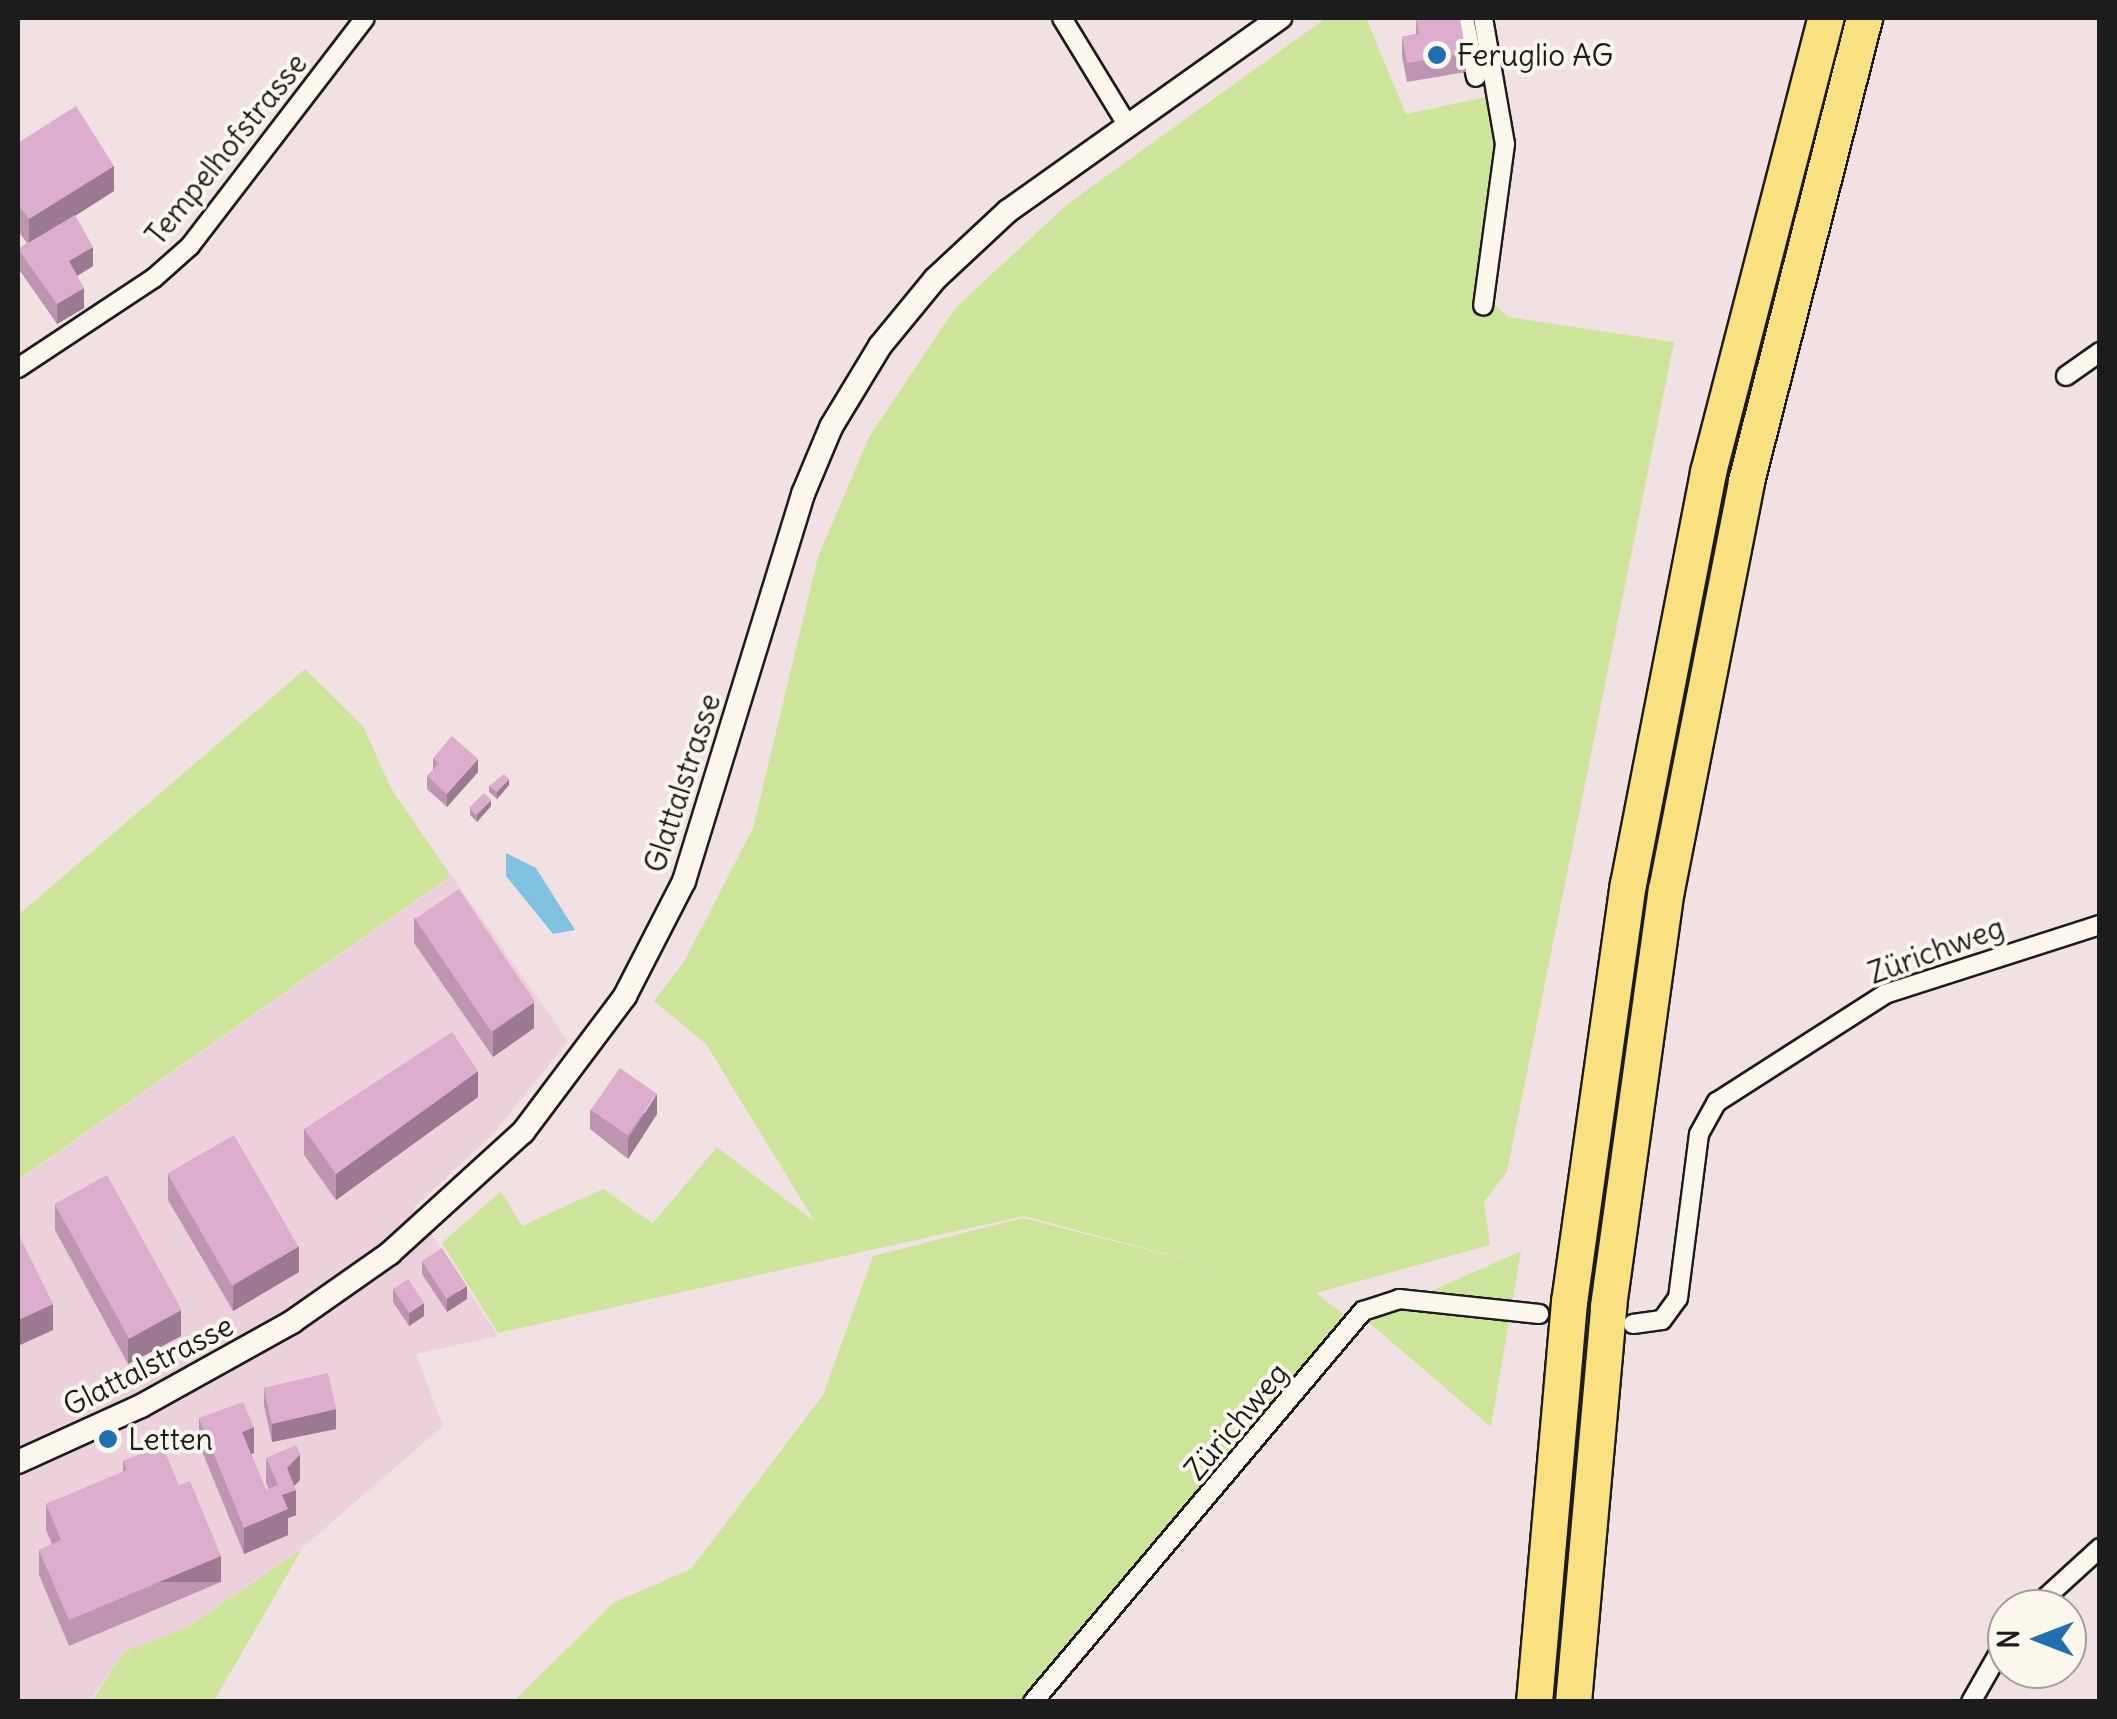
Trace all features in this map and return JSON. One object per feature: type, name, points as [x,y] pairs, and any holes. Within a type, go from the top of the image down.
[{"type":"highway","points":[[1534,1702],[1569,1302],[1628,884],[1716,438],[1824,18]]},
{"type":"highway","points":[[1573,1702],[1606,1324],[1666,890],[1746,480],[1864,18]]},
{"type":"street","name":"Tempelhofstrasse","points":[[18,368],[154,278],[190,246],[365,18]]},
{"type":"street","points":[[1062,18],[1126,124]]},
{"type":"street","name":"Glattalstrasse","points":[[18,1462],[167,1392],[292,1322],[404,1242],[535,1117],[624,996],[684,880],[786,540],[858,382],[905,314],[967,248],[1126,124],[1280,18]]},
{"type":"street","points":[[1464,18],[1476,77]]},
{"type":"street","points":[[1483,18],[1505,144],[1483,306]]},
{"type":"street","points":[[2066,376],[2100,352]]},
{"type":"street","name":"Zürichweg","points":[[1634,1324],[1662,1320],[1678,1298],[1699,1134],[1717,1102],[1886,994],[2100,925]]},
{"type":"street","name":"Zürichweg","points":[[1033,1702],[1363,1311],[1399,1299],[1539,1314]]},
{"type":"street","points":[[2054,1589],[2100,1548]]},
{"type":"street","points":[[1971,1702],[1987,1674]]},
{"type":"shaded area","points":[[452,876],[568,1041],[494,1133],[414,1207],[498,1336],[416,1354],[443,1426],[301,1549],[186,1627],[123,1653],[90,1701],[18,1701],[18,1181]]},
{"type":"green space","points":[[1326,18],[1366,18],[1406,114],[1496,95],[1501,121],[1481,291],[1508,317],[1674,342],[1507,1172],[1484,1202],[1490,1245],[1316,1293],[1352,1321],[1028,1701],[513,1702],[613,1603],[691,1569],[823,1395],[873,1256],[1023,1218],[1222,1269],[1024,1216],[498,1333],[442,1243],[501,1191],[522,1226],[603,1189],[653,1223],[717,1147],[815,1222],[706,1044],[654,1001],[684,962],[753,828],[818,557],[869,437],[956,307],[1069,203]]},
{"type":"green space","points":[[305,669],[363,726],[391,788],[451,876],[18,1180],[18,915]]},
{"type":"green space","points":[[1521,1251],[1491,1427],[1366,1320]]},
{"type":"green space","points":[[302,1549],[214,1701],[92,1701],[124,1652],[187,1627]]},
{"type":"water","points":[[506,853],[536,868],[575,930],[553,934],[506,876]]},
{"type":"building","points":[[1416,18],[1460,18],[1466,53],[1407,63],[1402,37],[1419,34]]},
{"type":"building","points":[[76,106],[114,166],[29,219],[18,205],[18,143]]},
{"type":"building","points":[[75,215],[93,247],[69,261],[84,288],[57,304],[18,249]]},
{"type":"building","points":[[452,736],[478,759],[447,794],[427,776],[439,763],[433,758]]},
{"type":"building","points":[[504,774],[509,779],[497,792],[489,786]]},
{"type":"building","points":[[484,793],[491,800],[476,815],[469,808]]},
{"type":"building","points":[[459,889],[535,1002],[491,1031],[415,919]]},
{"type":"building","points":[[452,1032],[478,1071],[336,1174],[304,1129]]},
{"type":"building","points":[[620,1068],[657,1094],[628,1136],[591,1110]]},
{"type":"building","points":[[234,1135],[298,1247],[232,1285],[167,1174]]},
{"type":"building","points":[[107,1175],[182,1310],[129,1339],[55,1204]]},
{"type":"building","points":[[18,1233],[53,1304],[18,1320]]},
{"type":"building","points":[[442,1248],[467,1286],[446,1299],[422,1261]]},
{"type":"building","points":[[408,1279],[424,1303],[409,1313],[393,1289]]},
{"type":"building","points":[[328,1373],[336,1409],[272,1424],[264,1388]]},
{"type":"building","points":[[243,1402],[254,1427],[242,1432],[266,1490],[278,1485],[266,1458],[296,1445],[300,1454],[287,1468],[296,1490],[282,1495],[288,1509],[244,1528],[199,1418]]},
{"type":"building","points":[[162,1445],[179,1485],[190,1481],[221,1556],[69,1620],[39,1550],[61,1540],[46,1504],[127,1470],[123,1461]]},
{"type":"place","name":"Feruglio AG","points":[[1437,55]]},
{"type":"place","name":"Letten","points":[[108,1439]]}]
